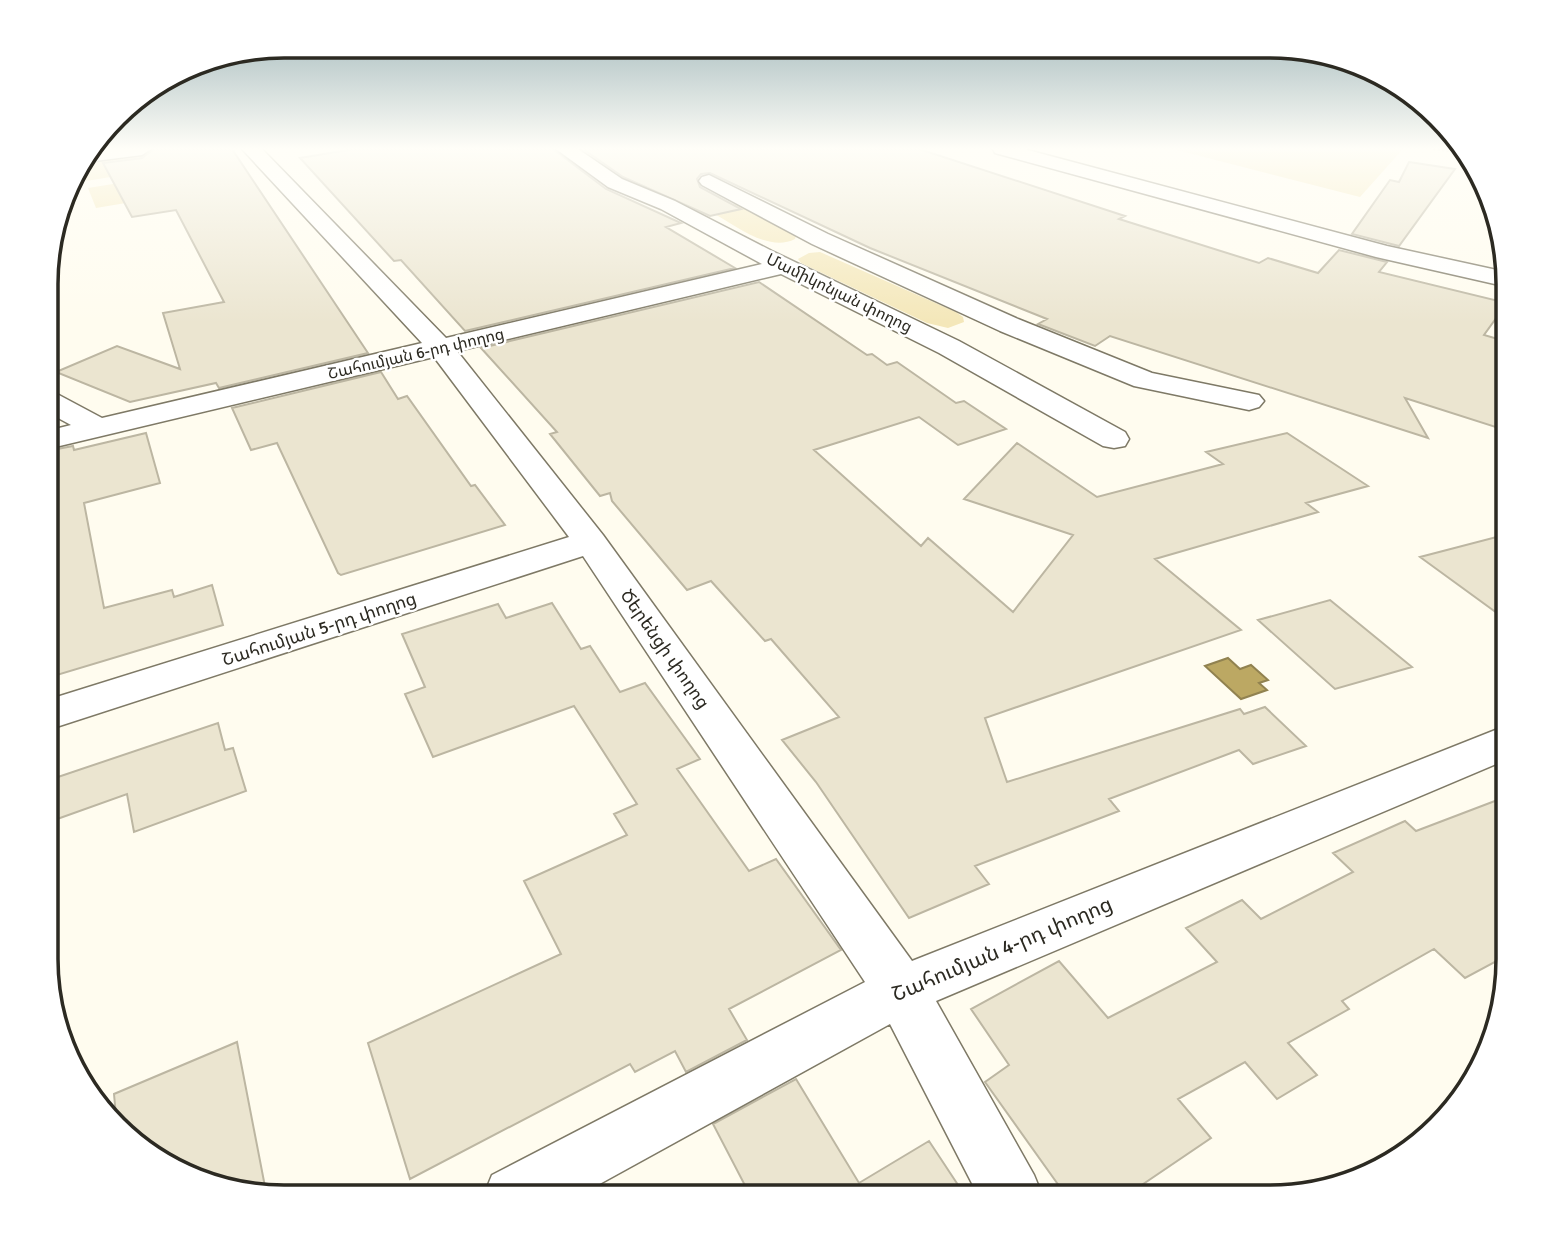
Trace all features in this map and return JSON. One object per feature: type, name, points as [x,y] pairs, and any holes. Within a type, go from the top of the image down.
[{"type":"street","name":"Ծերենցի փողոց","points":[[308,207],[441,348],[592,542],[901,990],[1006,1185]]},
{"type":"street","name":"Մամիկոնյան փողոց","points":[[672,207],[774,261],[949,347],[1114,439]]},
{"type":"street","points":[[759,207],[820,239],[1009,325],[1144,380],[1249,401]]},
{"type":"street","points":[[1217,207],[1384,252],[1496,277]]},
{"type":"street","points":[[1278,207],[1494,260]]},
{"type":"street","name":"Շահումյան 6-րդ փողոց","points":[[58,437],[441,348],[774,261],[820,239]]},
{"type":"street","points":[[949,347],[1009,325]]},
{"type":"street","points":[[58,406],[98,428]]},
{"type":"street","name":"Շահումյան 5-րդ փողոց","points":[[58,712],[592,542]]},
{"type":"street","name":"Շահումյան 4-րդ փողոց","points":[[536,1185],[901,990],[1496,746]]},
{"type":"shaded area","points":[[719,207],[744,207],[796,236],[795,239],[785,242],[763,240],[711,212]]},
{"type":"shaded area","points":[[820,252],[956,312],[963,317],[964,322],[948,328],[927,323],[801,263],[798,259],[809,253]]},
{"type":"shaded area","points":[[1228,658],[1240,669],[1251,665],[1268,680],[1259,683],[1267,690],[1241,699],[1205,666]]},
{"type":"building","points":[[127,207],[271,207],[368,353],[219,388],[216,383],[130,402],[58,373],[117,346],[180,369],[163,313],[224,302],[176,210],[132,217]]},
{"type":"building","points":[[345,207],[646,207],[681,223],[666,227],[735,268],[465,331],[401,260],[394,261]]},
{"type":"building","points":[[690,207],[741,209],[710,216]]},
{"type":"building","points":[[783,207],[1097,207],[1125,216],[1119,219],[1259,263],[1268,258],[1318,273],[1339,250],[1387,262],[1379,272],[1496,300],[1496,318],[1484,335],[1496,338],[1496,427],[1405,398],[1428,438],[1110,336],[1095,346],[1038,324],[1047,319],[870,248]]},
{"type":"building","points":[[1371,207],[1427,207],[1399,246],[1352,234]]},
{"type":"building","points":[[759,282],[867,355],[872,354],[887,365],[897,362],[956,403],[964,401],[1006,429],[958,445],[919,417],[814,450],[921,546],[928,538],[1013,612],[1073,535],[964,499],[1017,443],[1097,497],[1223,464],[1206,452],[1287,433],[1368,486],[1306,503],[1318,512],[1155,559],[1241,630],[985,718],[1007,782],[1240,709],[1244,714],[1265,707],[1306,746],[1253,764],[1239,750],[1109,799],[1119,811],[975,866],[989,884],[909,918],[816,782],[782,740],[839,717],[771,639],[765,641],[711,581],[687,590],[612,501],[610,493],[600,496],[550,434],[557,432],[481,348]]},
{"type":"building","points":[[381,372],[398,399],[407,396],[471,486],[475,485],[505,525],[341,575],[277,443],[251,450],[232,408]]},
{"type":"building","points":[[146,433],[160,483],[84,503],[104,608],[172,590],[174,597],[212,585],[223,625],[58,675],[58,449],[73,446],[74,450]]},
{"type":"building","points":[[1496,537],[1496,612],[1420,557]]},
{"type":"building","points":[[1330,600],[1412,667],[1335,689],[1258,620]]},
{"type":"building","points":[[552,603],[581,649],[590,646],[620,692],[645,683],[700,759],[677,769],[749,871],[776,859],[841,950],[729,1009],[747,1040],[686,1072],[675,1051],[635,1072],[630,1064],[410,1179],[368,1043],[561,954],[524,881],[627,835],[614,814],[637,804],[574,706],[433,757],[405,694],[425,687],[402,634],[498,604],[506,618]]},
{"type":"building","points":[[218,723],[225,750],[233,748],[246,791],[134,832],[127,794],[58,819],[58,777]]},
{"type":"building","points":[[1496,801],[1496,961],[1465,978],[1434,949],[1342,1001],[1349,1009],[1288,1043],[1317,1075],[1277,1099],[1245,1062],[1178,1099],[1211,1138],[1142,1185],[1058,1185],[985,1082],[1009,1065],[971,1009],[1059,961],[1108,1018],[1217,962],[1186,928],[1242,900],[1261,919],[1353,872],[1333,853],[1405,821],[1416,831]]},
{"type":"building","points":[[237,1042],[265,1184],[225,1178],[170,1155],[146,1139],[124,1119],[115,1110],[114,1094]]},
{"type":"building","points":[[796,1079],[859,1183],[929,1141],[958,1185],[745,1185],[713,1124]]}]
